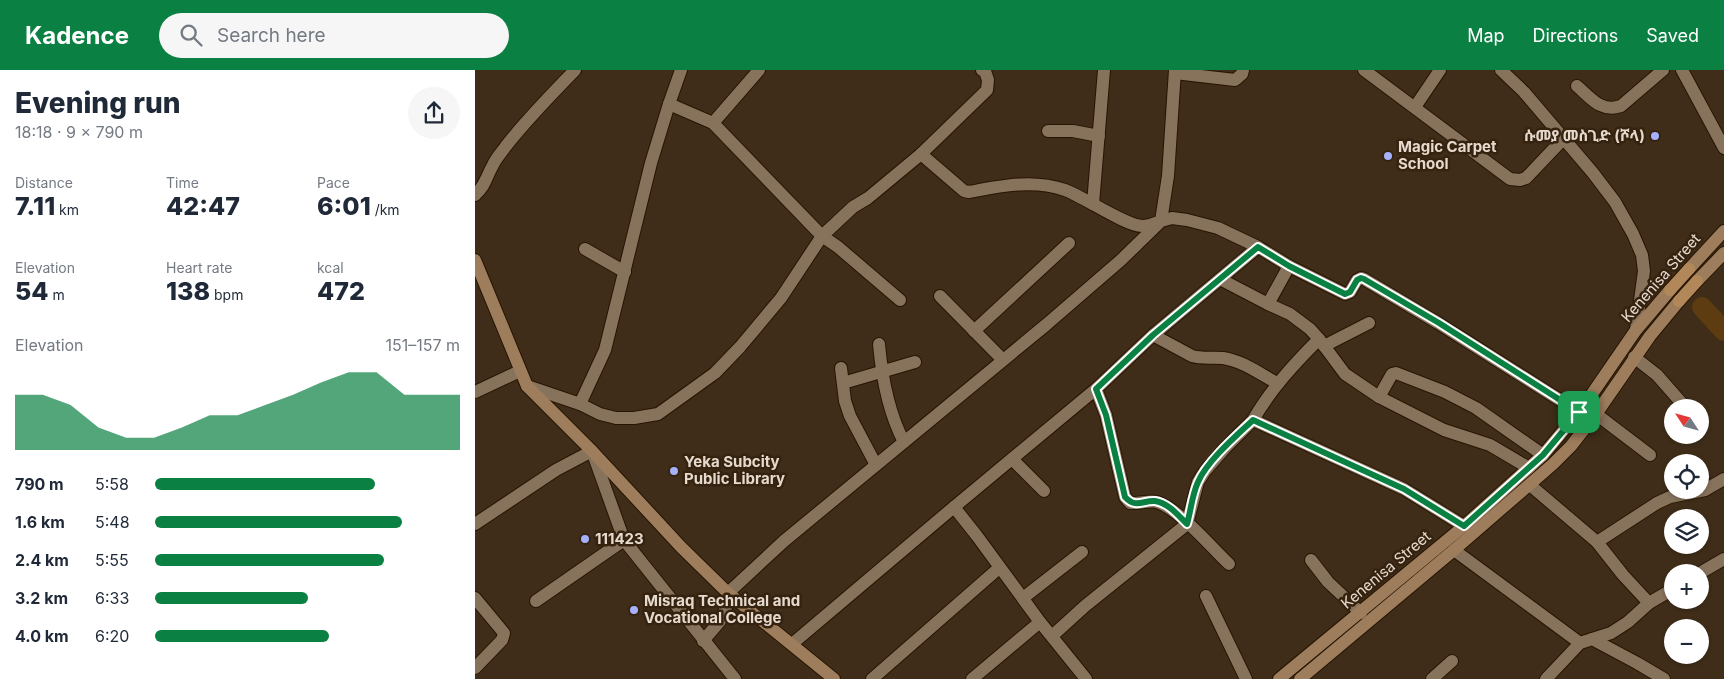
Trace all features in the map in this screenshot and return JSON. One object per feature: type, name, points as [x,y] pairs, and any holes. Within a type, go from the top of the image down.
[{"type":"main road","name":"Kenenisa Street","points":[[1279,679],[1464,526],[1543,455],[1579,412],[1636,330],[1669,290],[1724,231]]},
{"type":"main road","name":"Kenenisa Street","points":[[1299,679],[1530,485],[1571,446],[1596,414],[1634,357],[1679,301],[1724,253]]},
{"type":"main road","points":[[475,260],[527,386],[592,451],[681,547],[728,593],[834,679]]},
{"type":"street","points":[[475,194],[482,189],[493,165],[507,145],[531,116],[575,70]]},
{"type":"street","points":[[580,404],[605,350],[651,163],[681,70]]},
{"type":"street","points":[[713,123],[759,70]]},
{"type":"street","points":[[527,386],[580,404],[600,414],[616,418],[634,418],[658,414],[687,394],[715,373],[740,347],[781,298],[822,236],[853,207],[868,198],[921,154],[987,90],[988,80],[985,71],[982,70]]},
{"type":"street","points":[[1093,204],[1104,70]]},
{"type":"street","points":[[703,641],[720,621],[728,593],[784,540],[1003,360],[1121,260],[1161,221],[1168,176],[1175,72],[1235,80],[1242,74],[1243,70]]},
{"type":"street","points":[[1364,70],[1510,179],[1520,180],[1526,178],[1565,138]]},
{"type":"street","points":[[1415,107],[1440,70]]},
{"type":"street","points":[[1501,70],[1524,92],[1565,138],[1615,202],[1633,234],[1642,255],[1644,272],[1636,330]]},
{"type":"street","points":[[1577,86],[1600,105],[1614,108],[1621,106],[1663,70]]},
{"type":"street","points":[[1682,70],[1724,148]]},
{"type":"street","points":[[669,104],[713,123],[822,236],[838,247],[900,300]]},
{"type":"street","points":[[1048,131],[1099,136]]},
{"type":"street","points":[[921,154],[964,191],[969,192],[1009,184],[1031,184],[1065,190],[1130,223],[1142,226],[1172,218],[1218,228],[1258,247],[1289,266],[1345,294],[1350,292],[1357,280],[1364,279],[1439,323],[1579,412]]},
{"type":"street","points":[[974,331],[1069,244]]},
{"type":"street","points":[[792,644],[1096,389],[1153,335],[1258,247]]},
{"type":"street","points":[[585,249],[625,272]]},
{"type":"street","points":[[1268,304],[1289,266]]},
{"type":"street","points":[[1220,279],[1290,314],[1310,329],[1345,374],[1379,397],[1444,430],[1490,445],[1529,468]]},
{"type":"street","points":[[940,296],[1003,360]]},
{"type":"street","points":[[1051,636],[1085,606],[1187,524],[1198,482],[1205,471],[1253,420],[1277,383],[1321,342],[1369,323]]},
{"type":"street","points":[[1153,335],[1191,356],[1197,358],[1223,358],[1277,383]]},
{"type":"street","points":[[879,344],[882,371],[895,425],[904,442]]},
{"type":"street","points":[[1634,357],[1657,375],[1678,399]]},
{"type":"street","points":[[843,383],[915,362]]},
{"type":"street","points":[[841,368],[845,401],[850,416],[876,465]]},
{"type":"street","points":[[475,392],[520,371]]},
{"type":"street","points":[[1379,397],[1392,374],[1396,373],[1445,392],[1476,408],[1543,455]]},
{"type":"street","points":[[1096,389],[1106,415],[1125,497],[1130,503],[1137,504],[1154,501],[1171,508],[1229,564]]},
{"type":"street","points":[[1596,414],[1650,454]]},
{"type":"street","points":[[1253,420],[1404,489],[1464,526]]},
{"type":"street","points":[[475,524],[556,470],[592,451],[624,540],[735,679]]},
{"type":"street","points":[[1012,458],[1044,491]]},
{"type":"street","points":[[1597,542],[1657,503],[1670,497],[1705,490],[1724,479]]},
{"type":"street","points":[[1530,485],[1597,542],[1623,575],[1649,603]]},
{"type":"street","points":[[954,507],[1085,679]]},
{"type":"street","points":[[536,601],[624,540]]},
{"type":"street","points":[[1454,550],[1580,643]]},
{"type":"street","points":[[1023,598],[1082,552]]},
{"type":"street","points":[[1709,568],[1724,559]]},
{"type":"street","points":[[1311,560],[1328,582],[1361,612]]},
{"type":"street","points":[[872,679],[999,568]]},
{"type":"street","points":[[1546,679],[1580,643],[1611,633],[1628,622],[1649,603],[1664,595]]},
{"type":"street","points":[[1207,596],[1246,679]]},
{"type":"street","points":[[475,598],[504,633],[502,640],[475,668]]},
{"type":"street","points":[[972,679],[1040,622]]},
{"type":"street","points":[[1592,639],[1664,679]]},
{"type":"street","points":[[1432,679],[1452,661]]},
{"type":"waterway","points":[[1702,307],[1724,331]]},
{"type":"place","name":"ሱመያ መስጊድ (ሾላ)","points":[[1655,136]]},
{"type":"place","name":"Magic Carpet School","points":[[1388,156]]},
{"type":"place","name":"Yeka Subcity Public Library","points":[[674,471]]},
{"type":"place","name":"111423","points":[[585,539]]},
{"type":"place","name":"Misraq Technical and Vocational College","points":[[634,610]]},
{"type":"route","points":[[1258,247],[1289,266],[1345,294],[1350,292],[1357,280],[1364,279],[1439,323],[1579,412],[1543,455],[1464,526],[1404,489],[1253,420],[1225,448],[1198,482],[1187,524],[1171,508],[1163,504],[1154,501],[1137,504],[1130,503],[1125,497],[1106,415],[1096,389],[1203,291],[1258,247]]}]
